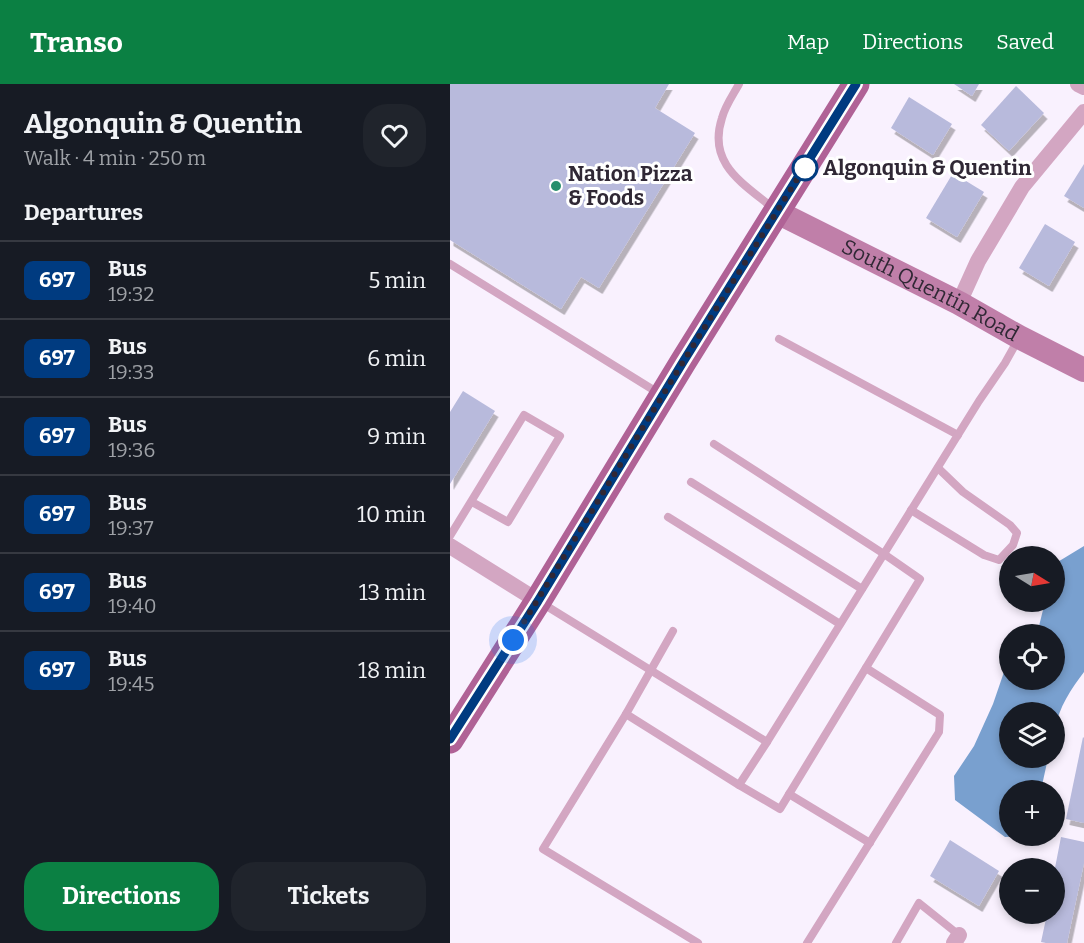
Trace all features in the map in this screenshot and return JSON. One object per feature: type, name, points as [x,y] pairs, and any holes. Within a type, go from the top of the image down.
[{"type":"main road","points":[[450,740],[856,84]]},
{"type":"main road","name":"South Quentin Road","points":[[777,212],[959,303],[1084,370]]},
{"type":"street","points":[[1078,84],[1084,87]]},
{"type":"street","points":[[959,303],[978,261],[1022,187],[1084,112]]},
{"type":"street","points":[[450,546],[538,601]]},
{"type":"lane","points":[[739,84],[722,116],[717,138],[723,161],[735,177],[777,212]]},
{"type":"lane","points":[[450,264],[663,395]]},
{"type":"lane","points":[[739,785],[1005,363],[1019,337]]},
{"type":"lane","points":[[779,339],[958,435]]},
{"type":"lane","points":[[450,536],[524,415],[560,436],[508,522],[472,502]]},
{"type":"lane","points":[[626,714],[780,809],[920,579],[714,444]]},
{"type":"lane","points":[[911,510],[984,555],[999,560],[1013,545],[1017,532],[963,492],[938,468]]},
{"type":"lane","points":[[691,482],[862,589]]},
{"type":"lane","points":[[668,517],[840,624]]},
{"type":"lane","points":[[538,601],[766,742]]},
{"type":"lane","points":[[673,631],[626,714],[543,849],[698,943]]},
{"type":"lane","points":[[807,943],[939,732],[940,715],[866,668]]},
{"type":"lane","points":[[789,794],[870,843]]},
{"type":"lane","points":[[896,943],[919,903],[957,939]]},
{"type":"water","points":[[1084,546],[1084,672],[1064,702],[999,702],[999,768],[1046,768],[1043,780],[999,780],[999,833],[955,800],[954,776],[974,746],[999,687],[999,690],[1065,690],[1065,624],[1040,624],[1042,612],[1065,612],[1065,558]]},
{"type":"building","name":"Nation Pizza & Foods","points":[[450,84],[669,84],[655,108],[695,133],[599,288],[581,277],[561,309],[450,240]]},
{"type":"building","points":[[954,84],[979,84],[972,96]]},
{"type":"building","points":[[1016,86],[1044,113],[1009,151],[981,125]]},
{"type":"building","points":[[909,97],[952,124],[933,155],[891,128]]},
{"type":"building","points":[[1084,164],[1084,208],[1064,196]]},
{"type":"building","points":[[953,173],[984,192],[957,237],[926,218]]},
{"type":"building","points":[[1045,224],[1075,242],[1049,286],[1019,268]]},
{"type":"building","points":[[463,391],[495,411],[450,484],[450,412]]},
{"type":"building","points":[[1084,738],[1084,823],[1066,819]]},
{"type":"building","points":[[1065,838],[1084,842],[1084,863],[1067,943],[1046,943],[1041,942],[1045,924],[1065,924],[1065,858],[1057,858],[1059,846],[1065,846]]},
{"type":"building","points":[[950,840],[999,871],[979,906],[930,876]]},
{"type":"bus line","name":"697","points":[[450,739],[538,601],[856,84]]},
{"type":"place","name":"Algonquin & Quentin","points":[[805,168]]},
{"type":"place","name":"Nation Pizza & Foods","points":[[556,186]]},
{"type":"route","points":[[513,640],[809,160],[805,168]]}]
